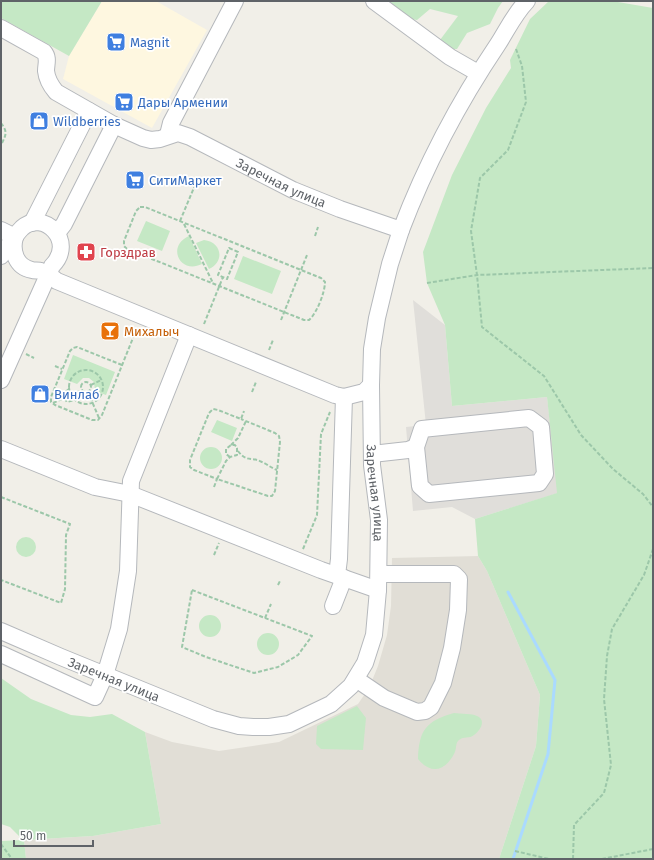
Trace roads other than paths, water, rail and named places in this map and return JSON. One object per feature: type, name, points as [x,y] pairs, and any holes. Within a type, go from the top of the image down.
[{"type":"street","points":[[168,136],[172,123],[235,1]]},
{"type":"street","points":[[374,1],[450,57],[478,73]]},
{"type":"street","points":[[401,230],[424,172],[449,124],[478,73],[527,1]]},
{"type":"street","name":"Заречная улица","points":[[1,28],[44,52],[47,57],[46,73],[49,84],[56,92],[114,125],[143,138],[152,140],[178,133],[190,137],[294,190],[340,209],[401,230],[390,264],[377,318],[372,349],[372,465],[379,520],[378,590],[374,635],[365,664],[351,686],[331,704],[289,724],[269,727],[240,726],[213,719],[105,675],[1,630]]},
{"type":"street","points":[[32,223],[89,111]]},
{"type":"street","points":[[57,233],[64,224],[114,125]]},
{"type":"street","points":[[1,256],[22,228],[32,223],[49,226],[57,233],[60,240],[61,251],[59,257],[52,266],[1,380]]},
{"type":"street","points":[[1,230],[15,237]]},
{"type":"street","points":[[15,237],[14,254],[20,264],[30,270],[42,271],[57,281],[141,316],[339,396],[364,392],[371,384]]},
{"type":"street","points":[[1,654],[95,697],[105,675],[119,629],[128,571],[131,481],[189,335]]},
{"type":"street","points":[[333,606],[340,577],[339,396]]},
{"type":"street","points":[[529,418],[541,427],[545,474],[539,483],[428,494],[420,486],[416,447],[422,429],[529,418]]},
{"type":"street","points":[[372,454],[408,450],[416,447]]},
{"type":"street","points":[[1,449],[96,487],[130,494],[298,561],[378,590]]},
{"type":"street","points":[[356,679],[384,698],[417,712],[425,711],[431,707],[442,683],[452,648],[458,610],[459,579],[454,574],[378,574]]},
{"type":"waterway","points":[[508,592],[555,680],[548,754],[513,859]]},
{"type":"place","name":"Magnit","points":[[116,42]]},
{"type":"place","name":"Дары Армении","points":[[124,102]]},
{"type":"place","name":"Wildberries","points":[[39,121]]},
{"type":"place","name":"СитиМаркет","points":[[135,180]]},
{"type":"place","name":"Горздрав","points":[[86,252]]},
{"type":"place","name":"Михалыч","points":[[110,331]]},
{"type":"place","name":"Винлаб","points":[[40,394]]}]
